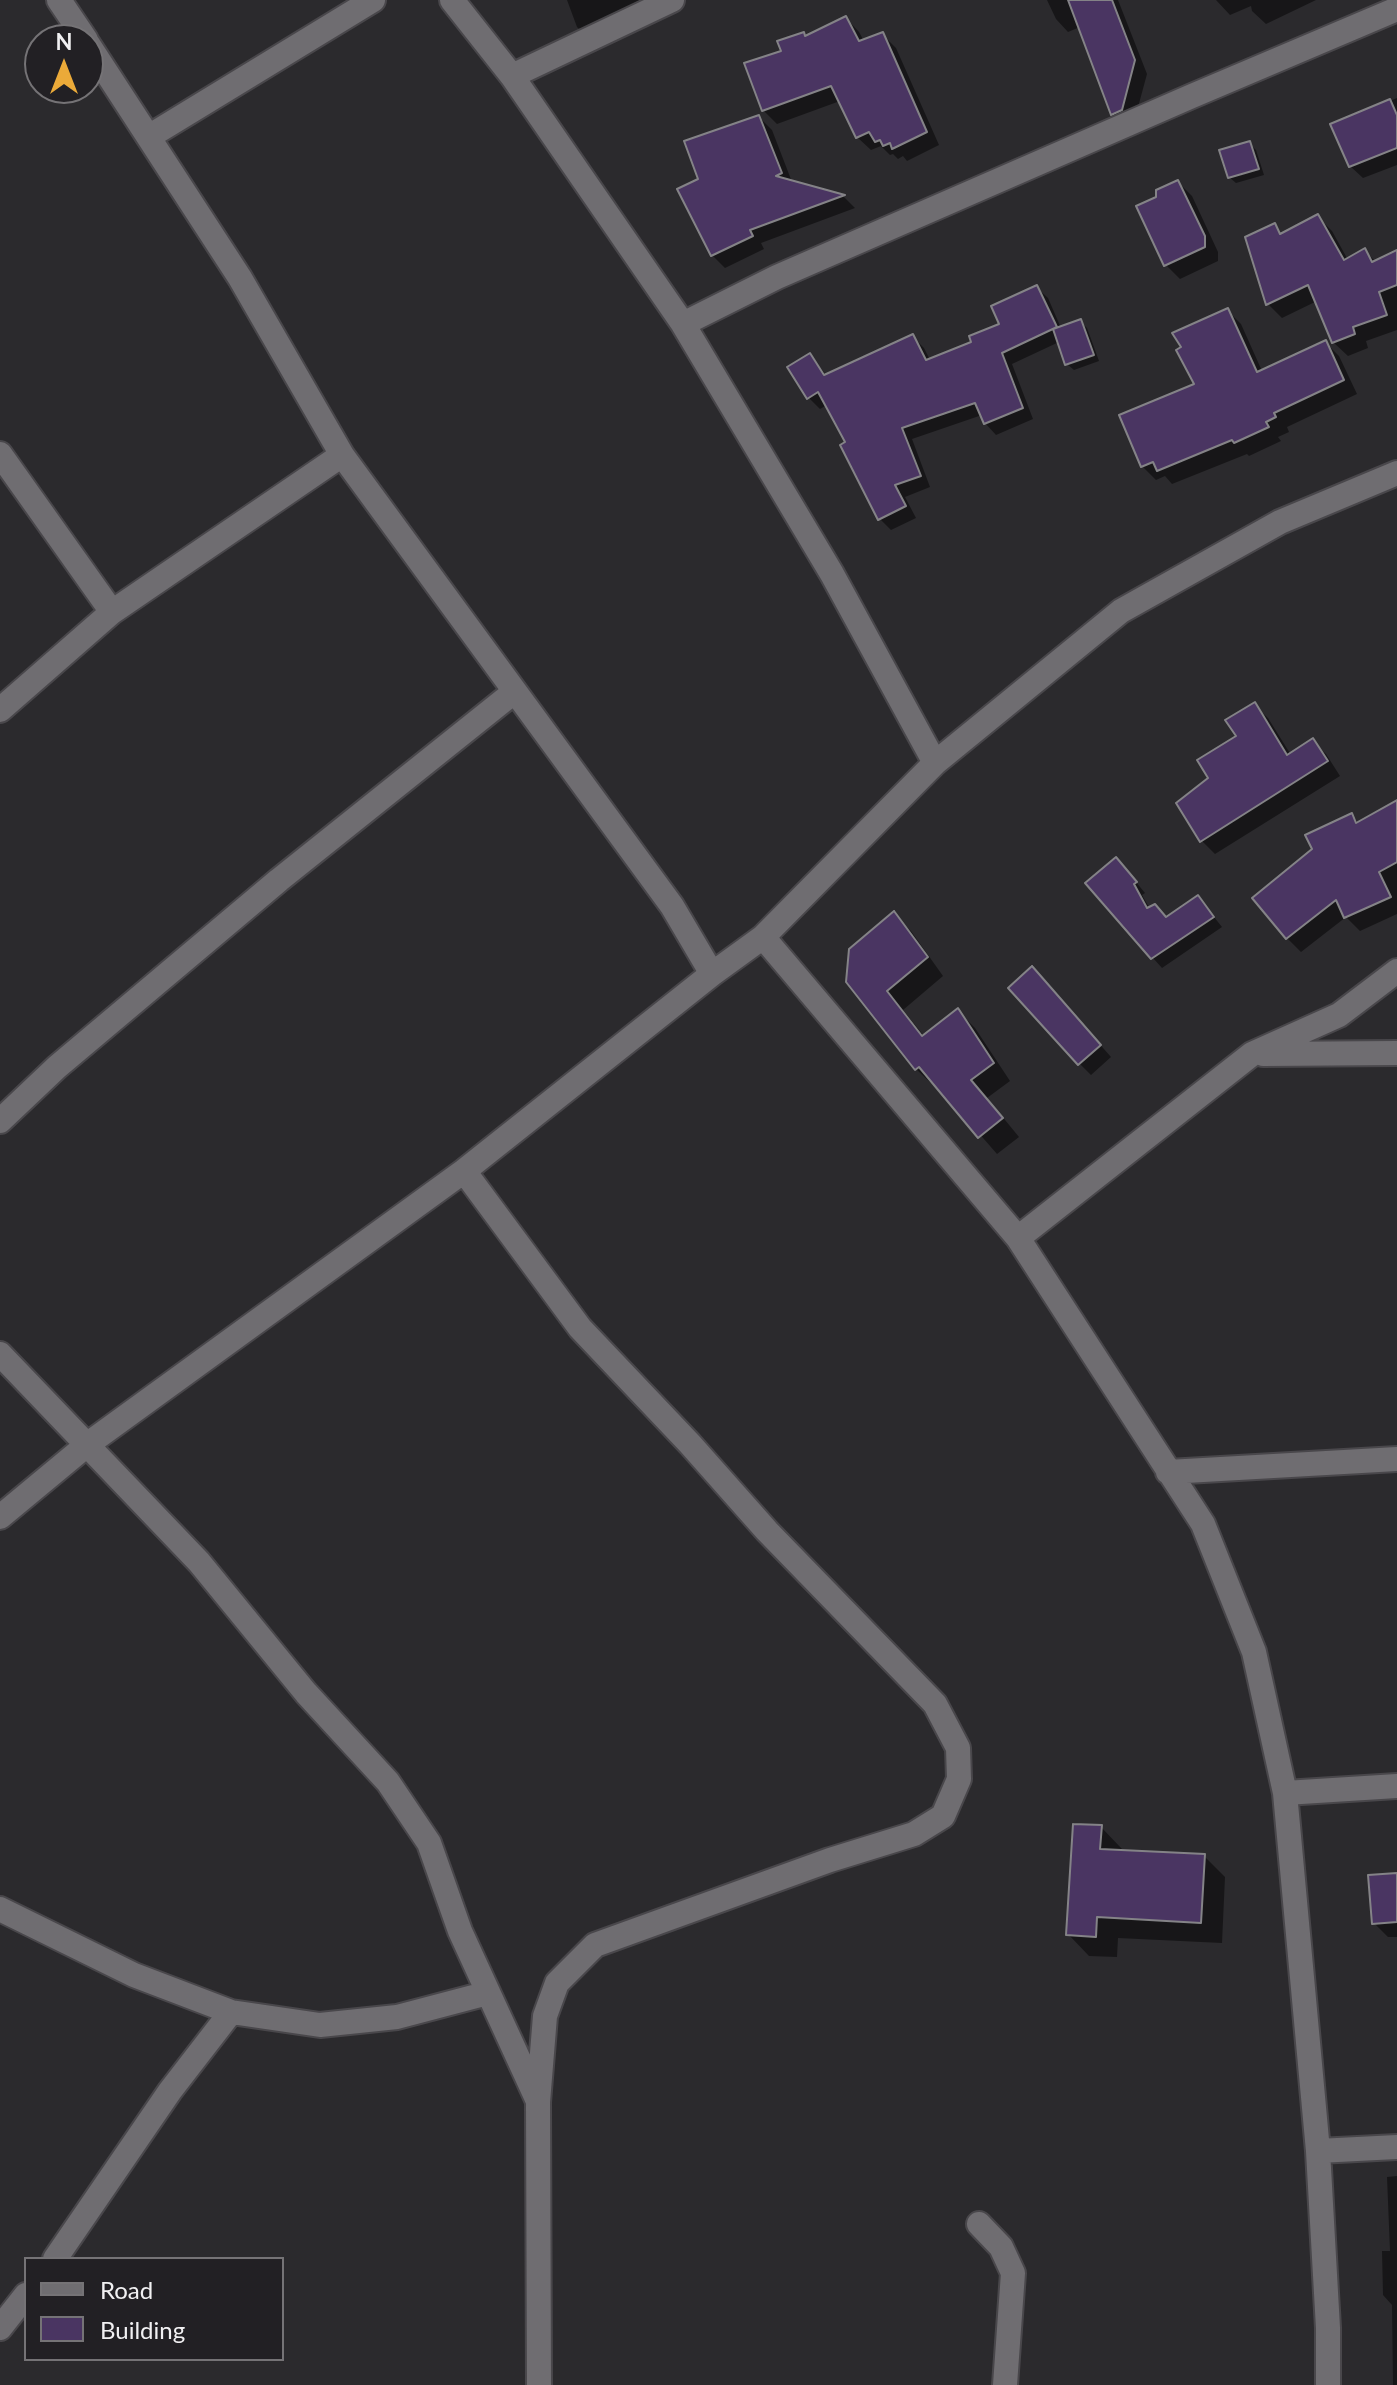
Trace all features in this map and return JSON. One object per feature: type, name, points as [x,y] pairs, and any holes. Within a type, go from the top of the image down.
[{"type":"street","points":[[59,0],[75,24]]},
{"type":"street","points":[[150,136],[373,0]]},
{"type":"street","points":[[452,0],[512,76],[683,324],[832,574],[935,763]]},
{"type":"street","points":[[512,76],[672,0]]},
{"type":"street","points":[[683,324],[777,277],[1397,9]]},
{"type":"street","points":[[104,67],[240,278],[342,455],[672,906],[712,974]]},
{"type":"street","points":[[0,454],[112,612]]},
{"type":"street","points":[[0,710],[112,612],[342,455]]},
{"type":"street","points":[[0,1517],[88,1444],[464,1171],[763,937],[935,763],[1121,611],[1280,522],[1397,473]]},
{"type":"street","points":[[0,1121],[57,1067],[279,880],[514,692]]},
{"type":"street","points":[[763,937],[1018,1238],[1203,1524],[1254,1652],[1285,1793],[1318,2151],[1328,2328],[1328,2385]]},
{"type":"street","points":[[1018,1238],[1252,1054],[1339,1015],[1397,971]]},
{"type":"street","points":[[1252,1054],[1397,1053]]},
{"type":"street","points":[[464,1171],[580,1328],[786,1552],[935,1704],[958,1748],[959,1779],[943,1816],[914,1834],[729,1895],[595,1945],[557,1983],[545,2016],[538,2102],[539,2385]]},
{"type":"street","points":[[0,1354],[199,1562],[306,1693],[388,1782],[429,1843],[460,1931],[538,2102]]},
{"type":"street","points":[[1168,1472],[1397,1459]]},
{"type":"street","points":[[1285,1793],[1397,1786]]},
{"type":"street","points":[[0,1909],[134,1975],[231,2012],[320,2025],[397,2017],[488,1993]]},
{"type":"street","points":[[56,2257],[170,2091],[231,2012]]},
{"type":"street","points":[[1318,2151],[1397,2147]]},
{"type":"street","points":[[979,2224],[1001,2247],[1013,2273],[1005,2385]]},
{"type":"street","points":[[0,2328],[24,2298]]},
{"type":"building","points":[[1068,0],[1112,0],[1135,60],[1122,110],[1111,115]]},
{"type":"building","points":[[846,16],[859,41],[883,32],[927,132],[892,149],[890,143],[883,146],[880,140],[875,142],[869,132],[856,138],[831,86],[762,111],[744,63],[781,51],[777,41],[804,32],[805,36]]},
{"type":"building","points":[[1390,99],[1397,115],[1397,148],[1349,167],[1330,124]]},
{"type":"building","points":[[759,115],[782,173],[776,176],[845,195],[750,230],[753,236],[711,256],[677,189],[698,179],[684,141]]},
{"type":"building","points":[[1250,141],[1259,169],[1228,178],[1219,150]]},
{"type":"building","points":[[1178,180],[1205,236],[1205,247],[1164,266],[1136,206],[1156,197],[1156,190]]},
{"type":"building","points":[[1318,214],[1344,260],[1365,248],[1372,262],[1397,250],[1397,285],[1379,292],[1387,315],[1353,327],[1355,334],[1332,343],[1308,285],[1266,305],[1245,237],[1275,223],[1280,234]]},
{"type":"building","points":[[1037,285],[1057,327],[1002,353],[1023,408],[984,424],[975,403],[902,428],[921,476],[895,485],[906,506],[878,520],[840,445],[845,442],[818,392],[807,399],[787,367],[810,353],[824,375],[913,334],[926,360],[971,342],[969,336],[999,324],[991,306]]},
{"type":"building","points":[[1228,308],[1257,372],[1326,340],[1344,380],[1274,413],[1276,417],[1266,422],[1269,427],[1234,443],[1232,440],[1157,471],[1153,462],[1141,467],[1119,415],[1194,384],[1176,350],[1181,347],[1172,333]]},
{"type":"building","points":[[1081,319],[1094,355],[1065,365],[1053,329]]},
{"type":"building","points":[[1255,702],[1287,755],[1313,738],[1328,761],[1200,842],[1176,803],[1208,778],[1197,760],[1236,736],[1225,720]]},
{"type":"building","points":[[1397,800],[1397,862],[1379,872],[1391,897],[1344,918],[1336,900],[1286,939],[1252,898],[1312,849],[1305,835],[1352,813],[1356,823]]},
{"type":"building","points":[[1116,857],[1137,882],[1134,884],[1147,908],[1155,904],[1166,917],[1198,895],[1214,917],[1151,959],[1085,883]]},
{"type":"building","points":[[894,911],[928,957],[887,991],[922,1036],[958,1008],[994,1063],[971,1080],[1003,1118],[978,1138],[919,1067],[915,1070],[846,982],[849,949]]},
{"type":"building","points":[[1032,966],[1101,1045],[1078,1065],[1008,988]]},
{"type":"building","points":[[1073,1824],[1102,1825],[1100,1849],[1205,1854],[1201,1923],[1097,1917],[1096,1937],[1066,1935]]},
{"type":"building","points":[[1397,1873],[1397,1922],[1372,1924],[1368,1875]]}]
